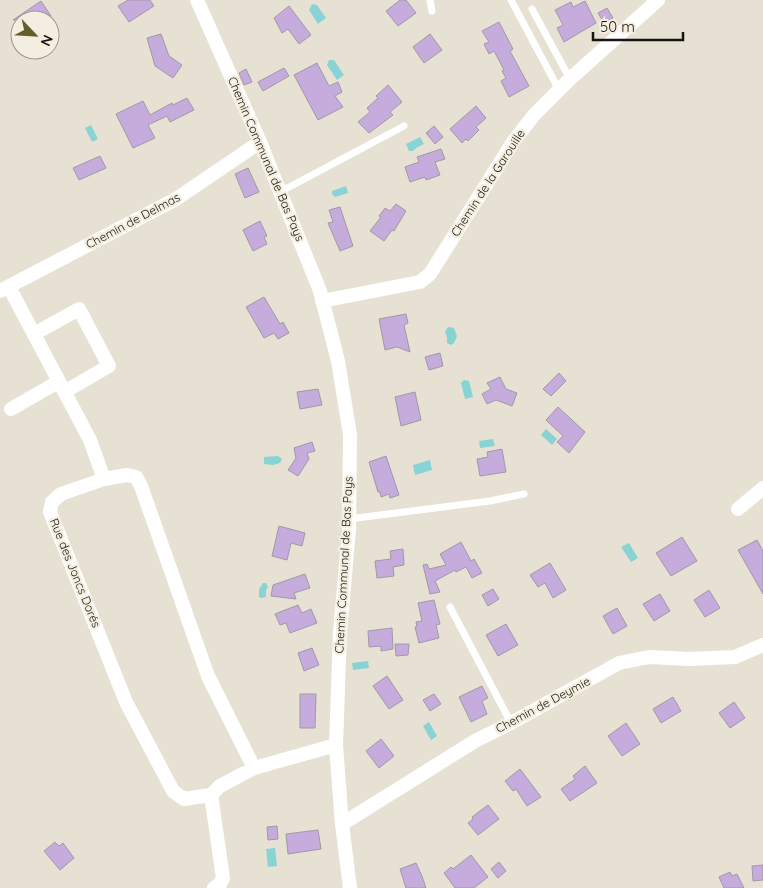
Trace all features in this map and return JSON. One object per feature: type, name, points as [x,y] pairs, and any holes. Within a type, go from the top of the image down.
[{"type":"street","name":"Chemin Communal de Bas Pays","points":[[197,0],[260,142],[320,291],[338,361],[350,435],[349,519],[340,632],[336,745],[342,824],[350,888]]},
{"type":"street","name":"Chemin de la Garouille","points":[[322,301],[420,282],[430,274],[513,142],[534,115],[658,0]]},
{"type":"street","name":"Chemin de Delmas","points":[[4,289],[176,199],[260,142]]},
{"type":"street","points":[[4,289],[34,334],[90,440],[104,479]]},
{"type":"street","points":[[11,409],[109,366],[79,309],[34,334]]},
{"type":"street","name":"Rue des Joncs Dorés","points":[[254,768],[208,676],[141,486],[136,477],[128,475],[104,479],[61,494],[52,502],[50,512],[126,702],[173,791],[184,799],[211,795],[220,786],[254,768],[336,745]]},
{"type":"street","points":[[738,509],[763,488]]},
{"type":"street","name":"Chemin de Deymie","points":[[342,824],[475,741],[512,723],[619,663],[649,657],[688,659],[735,657],[763,645]]},
{"type":"street","points":[[211,795],[223,878],[220,884],[214,888]]},
{"type":"lane","points":[[430,0],[432,11]]},
{"type":"lane","points":[[511,0],[559,90]]},
{"type":"lane","points":[[532,9],[570,80]]},
{"type":"lane","points":[[280,192],[404,126]]},
{"type":"lane","points":[[349,519],[490,501],[524,494]]},
{"type":"lane","points":[[450,607],[512,723]]},
{"type":"water","points":[[312,4],[317,5],[326,18],[318,24],[309,10]]},
{"type":"water","points":[[329,60],[334,60],[344,75],[337,80],[327,65]]},
{"type":"water","points":[[91,125],[98,139],[92,142],[85,128]]},
{"type":"water","points":[[420,137],[424,144],[413,151],[409,151],[406,144]]},
{"type":"water","points":[[346,186],[348,193],[335,197],[332,194],[332,191]]},
{"type":"water","points":[[450,327],[454,328],[457,336],[451,345],[447,343],[445,332]]},
{"type":"water","points":[[464,380],[469,381],[473,397],[465,399],[461,383]]},
{"type":"water","points":[[546,429],[557,439],[552,445],[541,435]]},
{"type":"water","points":[[493,439],[495,446],[480,448],[479,441]]},
{"type":"water","points":[[278,456],[282,459],[280,463],[273,465],[264,464],[264,457]]},
{"type":"water","points":[[430,460],[432,470],[415,475],[413,465]]},
{"type":"water","points":[[629,543],[638,558],[631,562],[621,547]]},
{"type":"water","points":[[263,583],[266,583],[268,587],[266,597],[261,598],[259,597],[259,589]]},
{"type":"water","points":[[368,661],[369,668],[353,670],[352,663]]},
{"type":"water","points":[[429,722],[437,736],[431,740],[423,726]]},
{"type":"water","points":[[275,848],[277,866],[268,867],[266,849]]},
{"type":"building","points":[[128,0],[150,0],[154,6],[129,22],[118,6]]},
{"type":"building","points":[[400,0],[406,0],[416,13],[398,26],[386,11]]},
{"type":"building","points":[[41,1],[47,10],[28,10]]},
{"type":"building","points":[[585,1],[596,23],[564,42],[557,28],[563,25],[555,10],[571,2],[573,7]]},
{"type":"building","points":[[289,6],[311,35],[299,44],[288,29],[282,33],[274,18]]},
{"type":"building","points":[[607,8],[613,18],[604,23],[598,13]]},
{"type":"building","points":[[499,22],[513,49],[510,51],[529,86],[509,97],[501,81],[506,78],[502,71],[504,70],[494,51],[489,54],[484,44],[489,42],[482,31]]},
{"type":"building","points":[[161,34],[169,56],[182,65],[173,78],[155,66],[147,38]]},
{"type":"building","points":[[430,34],[442,50],[424,63],[413,47]]},
{"type":"building","points":[[317,63],[329,86],[338,82],[342,92],[335,96],[343,107],[318,120],[294,75]]},
{"type":"building","points":[[284,68],[289,76],[263,91],[258,82]]},
{"type":"building","points":[[246,69],[252,82],[244,85],[239,73]]},
{"type":"building","points":[[388,85],[402,102],[390,112],[393,115],[369,133],[358,122],[370,112],[367,108]]},
{"type":"building","points":[[187,98],[194,110],[170,122],[167,116],[148,125],[155,138],[133,148],[116,114],[143,101],[150,115],[172,103],[173,105]]},
{"type":"building","points":[[476,106],[486,118],[476,127],[479,130],[468,141],[466,139],[462,143],[450,129]]},
{"type":"building","points":[[434,126],[443,137],[435,144],[426,133]]},
{"type":"building","points":[[441,149],[445,159],[435,162],[440,175],[426,180],[425,177],[410,182],[405,167],[419,162],[417,157]]},
{"type":"building","points":[[100,156],[106,168],[79,180],[73,168]]},
{"type":"building","points":[[248,168],[259,192],[245,198],[235,174]]},
{"type":"building","points":[[396,204],[406,211],[394,231],[392,230],[384,241],[370,231],[381,217],[379,216],[385,208],[390,211]]},
{"type":"building","points":[[340,207],[353,246],[340,251],[328,223],[333,222],[329,210]]},
{"type":"building","points":[[260,221],[267,236],[264,237],[267,244],[253,251],[243,230]]},
{"type":"building","points":[[264,297],[280,324],[283,322],[289,333],[278,339],[274,333],[264,338],[246,307]]},
{"type":"building","points":[[406,314],[408,323],[404,325],[410,352],[397,347],[385,350],[379,319]]},
{"type":"building","points":[[440,353],[443,366],[429,370],[425,357]]},
{"type":"building","points":[[559,373],[566,381],[551,396],[543,389]]},
{"type":"building","points":[[500,377],[506,389],[517,393],[512,406],[496,400],[487,404],[482,394],[491,389],[487,383]]},
{"type":"building","points":[[318,389],[322,405],[300,409],[297,392]]},
{"type":"building","points":[[415,392],[421,420],[401,426],[395,397]]},
{"type":"building","points":[[558,407],[585,432],[569,453],[557,442],[563,436],[546,420]]},
{"type":"building","points":[[312,442],[315,451],[307,453],[309,459],[298,476],[288,470],[296,458],[294,448]]},
{"type":"building","points":[[502,449],[506,472],[480,476],[477,459],[488,457],[487,452]]},
{"type":"building","points":[[386,456],[399,495],[390,498],[389,494],[381,497],[380,492],[378,492],[369,462]]},
{"type":"building","points":[[279,526],[305,533],[302,546],[291,543],[287,560],[272,556]]},
{"type":"building","points":[[682,537],[697,561],[671,576],[656,553]]},
{"type":"building","points":[[757,540],[763,551],[763,594],[738,550]]},
{"type":"building","points":[[461,542],[471,561],[474,559],[482,573],[472,578],[466,567],[456,572],[455,570],[435,581],[440,592],[430,594],[423,565],[427,564],[429,569],[446,565],[440,554]]},
{"type":"building","points":[[403,549],[404,565],[393,567],[394,576],[377,578],[375,561],[391,559],[390,551]]},
{"type":"building","points":[[550,563],[566,590],[553,598],[545,583],[538,587],[530,575]]},
{"type":"building","points":[[305,574],[310,588],[294,593],[296,599],[271,596],[273,585]]},
{"type":"building","points":[[493,589],[499,599],[488,606],[482,595]]},
{"type":"building","points":[[709,590],[720,608],[705,617],[694,600]]},
{"type":"building","points":[[660,594],[670,611],[654,621],[643,604]]},
{"type":"building","points":[[434,600],[440,624],[436,625],[439,638],[419,643],[415,627],[417,627],[416,622],[422,621],[418,603]]},
{"type":"building","points":[[298,605],[302,613],[311,609],[317,623],[290,633],[286,623],[280,625],[275,614]]},
{"type":"building","points":[[617,608],[627,626],[613,634],[603,616]]},
{"type":"building","points":[[506,624],[518,645],[498,656],[486,635]]},
{"type":"building","points":[[392,628],[393,649],[381,651],[381,646],[369,647],[368,631]]},
{"type":"building","points":[[395,644],[409,644],[408,655],[396,656]]},
{"type":"building","points":[[312,648],[319,665],[304,671],[298,653]]},
{"type":"building","points":[[387,676],[403,700],[389,709],[373,686]]},
{"type":"building","points":[[482,686],[488,698],[482,701],[487,714],[471,722],[459,697]]},
{"type":"building","points":[[300,694],[316,694],[315,728],[300,728]]},
{"type":"building","points":[[434,694],[441,704],[430,711],[423,700]]},
{"type":"building","points":[[673,697],[681,711],[661,723],[653,709]]},
{"type":"building","points":[[734,702],[745,718],[730,728],[719,713]]},
{"type":"building","points":[[626,723],[640,744],[622,756],[608,736]]},
{"type":"building","points":[[381,739],[394,756],[379,768],[366,751]]},
{"type":"building","points":[[585,766],[597,783],[570,801],[561,789],[575,779],[573,776]]},
{"type":"building","points":[[520,769],[541,797],[527,806],[516,789],[513,791],[505,781]]},
{"type":"building","points":[[488,805],[499,819],[478,835],[468,823],[473,819],[472,817]]},
{"type":"building","points":[[277,826],[278,839],[268,840],[267,827]]},
{"type":"building","points":[[318,830],[321,849],[288,854],[286,834]]},
{"type":"building","points":[[55,842],[59,846],[63,843],[74,858],[60,870],[44,851]]},
{"type":"building","points":[[471,855],[488,877],[474,888],[455,888],[444,873],[451,867],[453,869]]},
{"type":"building","points":[[499,862],[506,871],[498,878],[491,869]]},
{"type":"building","points":[[416,863],[426,888],[406,888],[400,869]]},
{"type":"building","points":[[763,865],[763,880],[753,881],[752,866]]},
{"type":"building","points":[[730,872],[732,876],[737,874],[744,888],[724,888],[719,877]]}]
